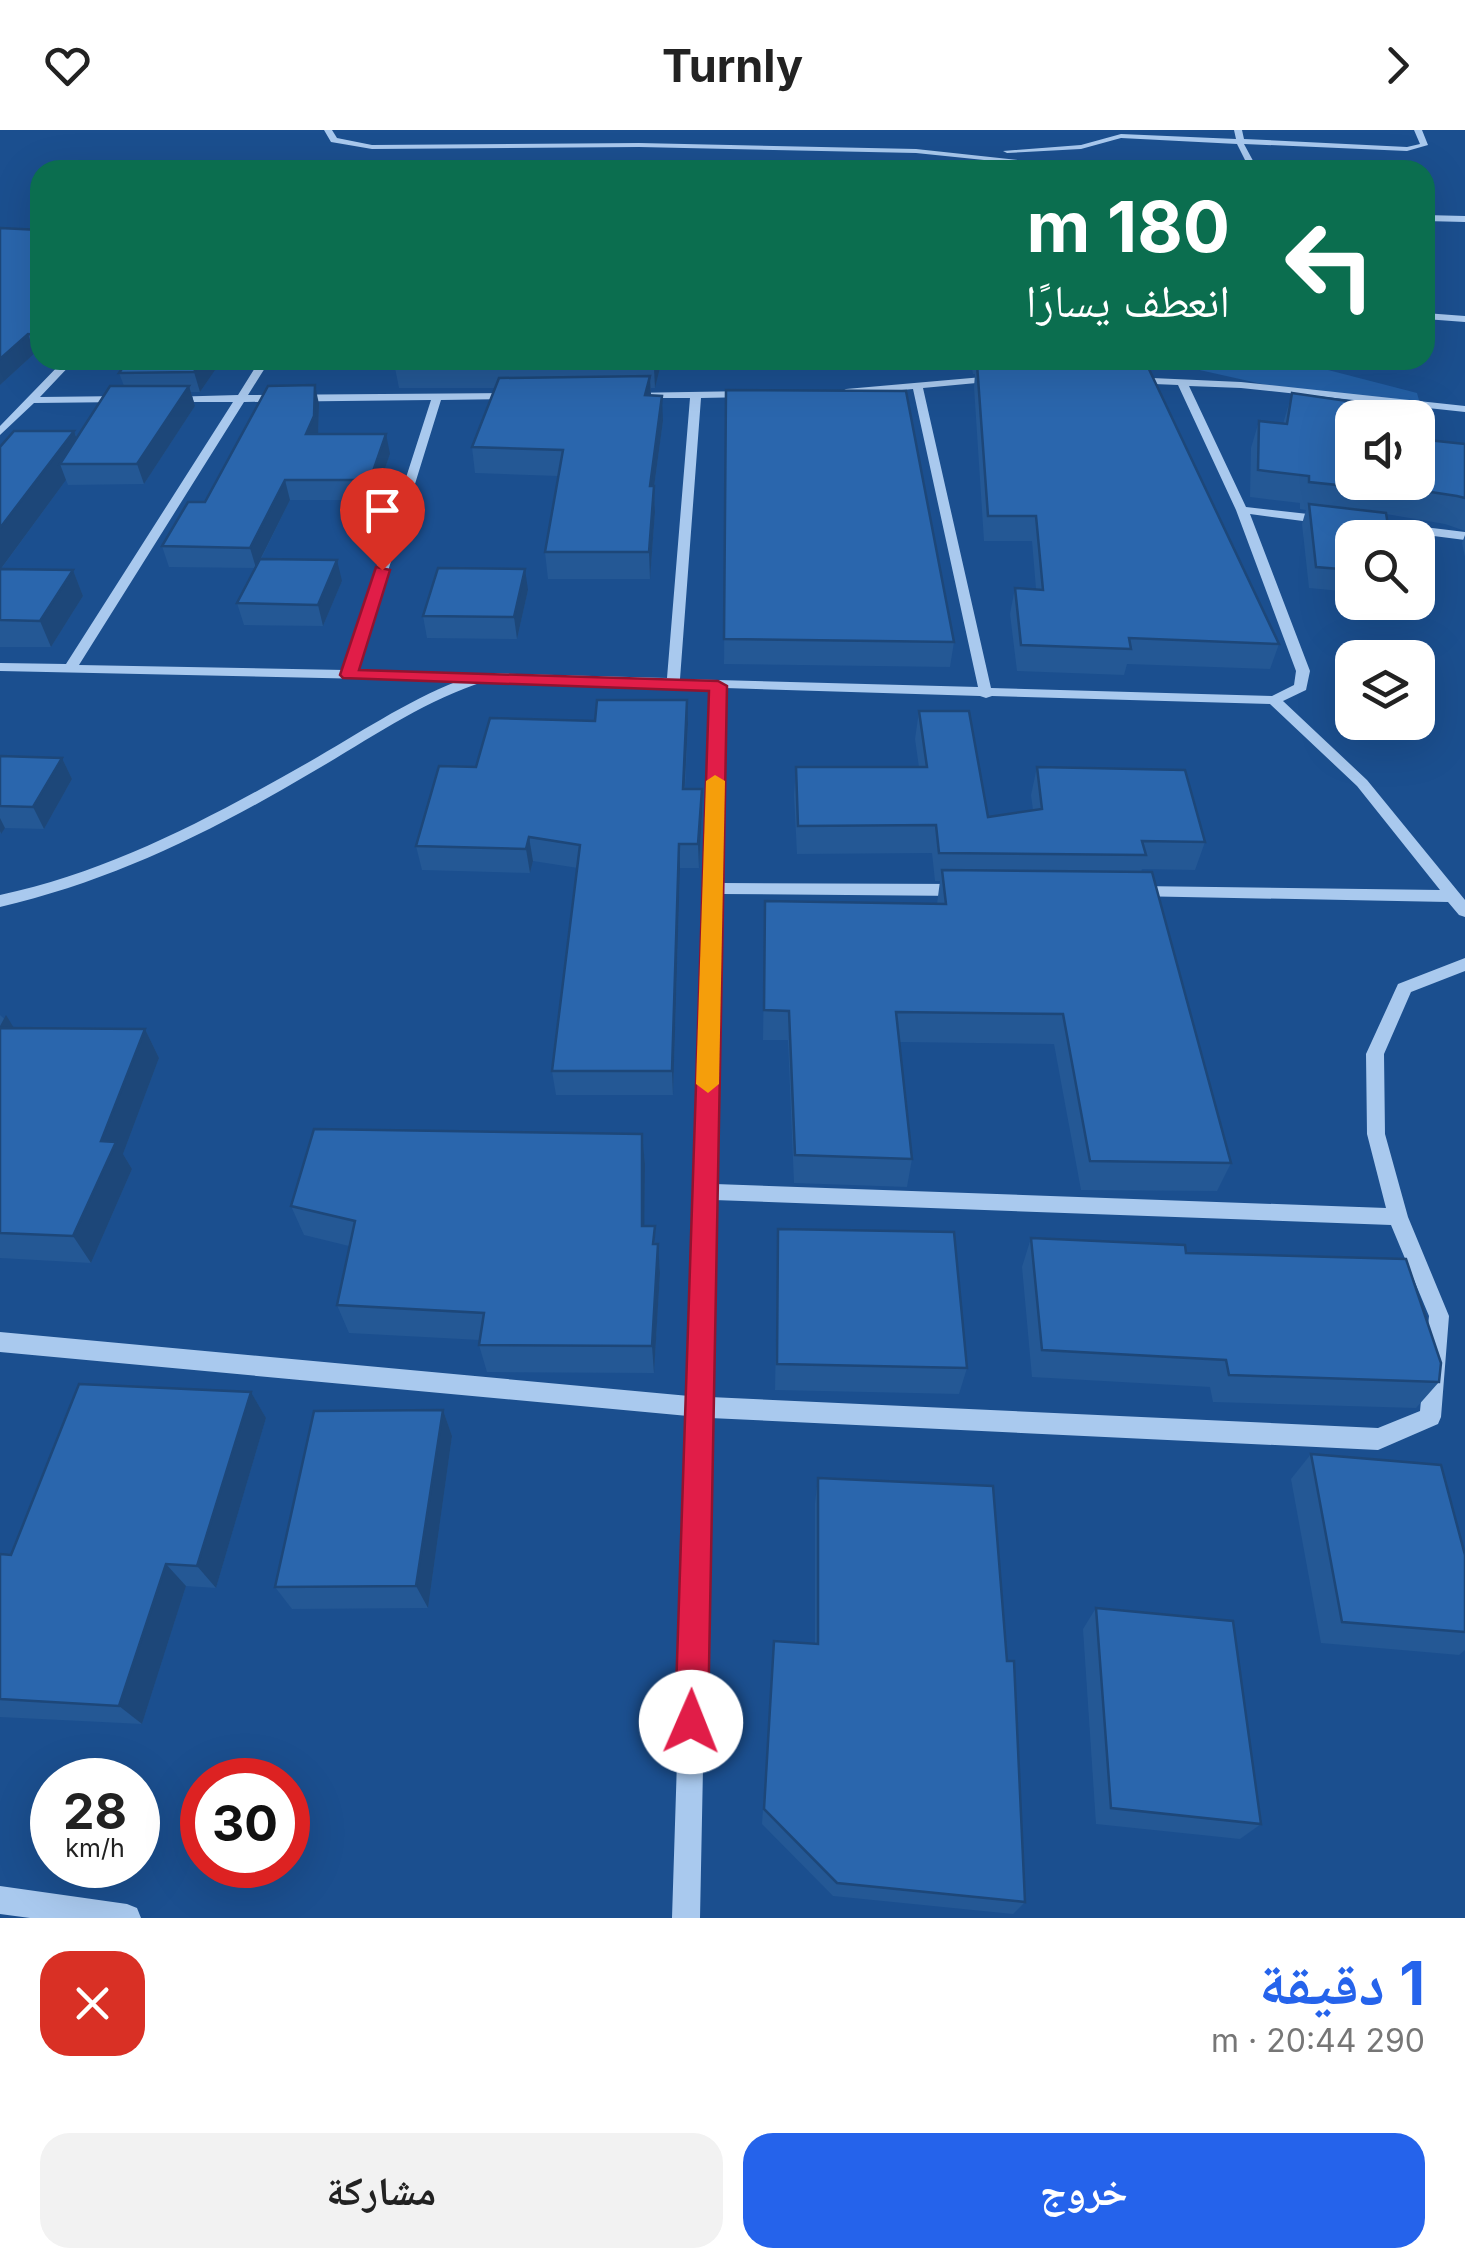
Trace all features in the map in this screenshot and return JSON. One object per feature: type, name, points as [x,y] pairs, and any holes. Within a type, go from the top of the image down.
[{"type":"street","points":[[328,130],[334,140],[372,147],[567,144],[876,150],[1024,160]]},
{"type":"street","points":[[876,130],[876,150]]},
{"type":"street","points":[[1092,130],[1106,138]]},
{"type":"street","points":[[1238,130],[1249,160]]},
{"type":"street","points":[[992,156],[1016,149],[1081,148],[1106,138],[1407,150],[1424,145],[1418,130]]},
{"type":"street","points":[[1435,218],[1465,219]]},
{"type":"street","points":[[1435,317],[1465,319]]},
{"type":"street","points":[[0,432],[60,370]]},
{"type":"street","points":[[70,668],[259,370]]},
{"type":"street","points":[[829,393],[1008,379]]},
{"type":"street","points":[[1125,380],[1465,409]]},
{"type":"street","points":[[0,667],[1274,700],[1300,688],[1303,671],[1242,510],[1182,382]]},
{"type":"street","points":[[917,385],[986,694]]},
{"type":"street","points":[[673,684],[696,394]]},
{"type":"street","points":[[617,395],[772,394]]},
{"type":"street","points":[[166,399],[537,396]]},
{"type":"street","points":[[349,675],[438,397]]},
{"type":"street","points":[[30,400],[147,399]]},
{"type":"street","points":[[1242,510],[1335,521]]},
{"type":"street","points":[[1435,532],[1465,536]]},
{"type":"street","points":[[0,901],[41,894],[204,828],[442,690],[484,678]]},
{"type":"street","points":[[686,1918],[718,686]]},
{"type":"street","points":[[1274,700],[1362,783],[1465,911]]},
{"type":"street","points":[[712,888],[985,891]]},
{"type":"street","points":[[1122,892],[1453,896]]},
{"type":"street","points":[[0,1342],[699,1407],[1378,1439],[1430,1417],[1439,1316],[1398,1217],[1376,1134],[1376,1054],[1404,988],[1465,964]]},
{"type":"street","points":[[705,1192],[1398,1217]]},
{"type":"street","points":[[0,1900],[128,1918]]},
{"type":"shaded area","points":[[1200,370],[1328,370],[1417,393],[1419,400],[1289,390]]},
{"type":"building","points":[[0,228],[30,230],[30,334],[0,359]]},
{"type":"building","points":[[121,370],[196,370],[194,372],[119,373]]},
{"type":"building","points":[[977,370],[1149,370],[1279,644],[1129,638],[1131,649],[1021,645],[1015,588],[1043,590],[1036,516],[988,516]]},
{"type":"building","points":[[650,376],[645,395],[662,396],[650,486],[654,486],[649,552],[545,552],[563,450],[472,447],[499,378]]},
{"type":"building","points":[[315,385],[314,416],[306,434],[386,434],[370,480],[285,480],[250,548],[162,546],[188,502],[205,502],[268,386]]},
{"type":"building","points":[[110,386],[189,386],[137,464],[60,464]]},
{"type":"building","points":[[726,390],[906,391],[954,642],[724,639]]},
{"type":"building","points":[[1292,393],[1340,400],[1335,400],[1335,485],[1309,482],[1309,476],[1258,470],[1259,421],[1287,424]]},
{"type":"building","points":[[14,431],[74,431],[0,528],[0,447]]},
{"type":"building","points":[[1435,441],[1465,444],[1465,498],[1435,493]]},
{"type":"building","points":[[1309,504],[1386,513],[1387,520],[1335,520],[1335,569],[1316,567]]},
{"type":"building","points":[[260,559],[337,560],[318,605],[237,603]]},
{"type":"building","points":[[438,568],[525,569],[514,617],[423,616]]},
{"type":"building","points":[[0,569],[73,570],[40,621],[0,620]]},
{"type":"building","points":[[597,700],[687,700],[683,789],[702,789],[698,844],[679,844],[672,1071],[552,1071],[580,845],[529,837],[526,849],[416,846],[439,766],[476,767],[490,718],[595,721]]},
{"type":"building","points":[[919,711],[969,711],[988,817],[1042,809],[1037,767],[1185,770],[1205,842],[1142,841],[1146,855],[939,853],[936,825],[798,826],[796,767],[927,767]]},
{"type":"building","points":[[0,756],[62,758],[33,807],[0,806]]},
{"type":"building","points":[[942,870],[1152,872],[1231,1163],[1090,1161],[1063,1014],[896,1012],[912,1159],[795,1155],[789,1011],[764,1010],[765,901],[946,904]]},
{"type":"building","points":[[0,1028],[145,1029],[101,1141],[116,1142],[73,1236],[0,1233]]},
{"type":"building","points":[[314,1129],[642,1134],[642,1226],[655,1226],[653,1244],[658,1244],[652,1346],[479,1345],[484,1313],[337,1305],[355,1221],[291,1206]]},
{"type":"building","points":[[778,1229],[954,1232],[967,1368],[777,1364]]},
{"type":"building","points":[[1031,1238],[1185,1245],[1186,1253],[1406,1259],[1441,1363],[1439,1382],[1229,1375],[1226,1360],[1042,1350]]},
{"type":"building","points":[[79,1384],[251,1392],[197,1566],[166,1564],[119,1706],[0,1699],[0,1554],[11,1555]]},
{"type":"building","points":[[443,1410],[416,1586],[275,1587],[314,1411]]},
{"type":"building","points":[[1311,1454],[1441,1465],[1465,1555],[1465,1632],[1342,1622]]},
{"type":"building","points":[[818,1478],[993,1486],[1007,1661],[1014,1661],[1025,1902],[837,1883],[764,1809],[774,1641],[818,1644]]},
{"type":"building","points":[[1096,1608],[1233,1621],[1261,1824],[1111,1808]]},
{"type":"slow traffic","points":[[708,1084],[715,781]]},
{"type":"route","points":[[382,570],[349,675],[718,686],[691,1722]]}]
